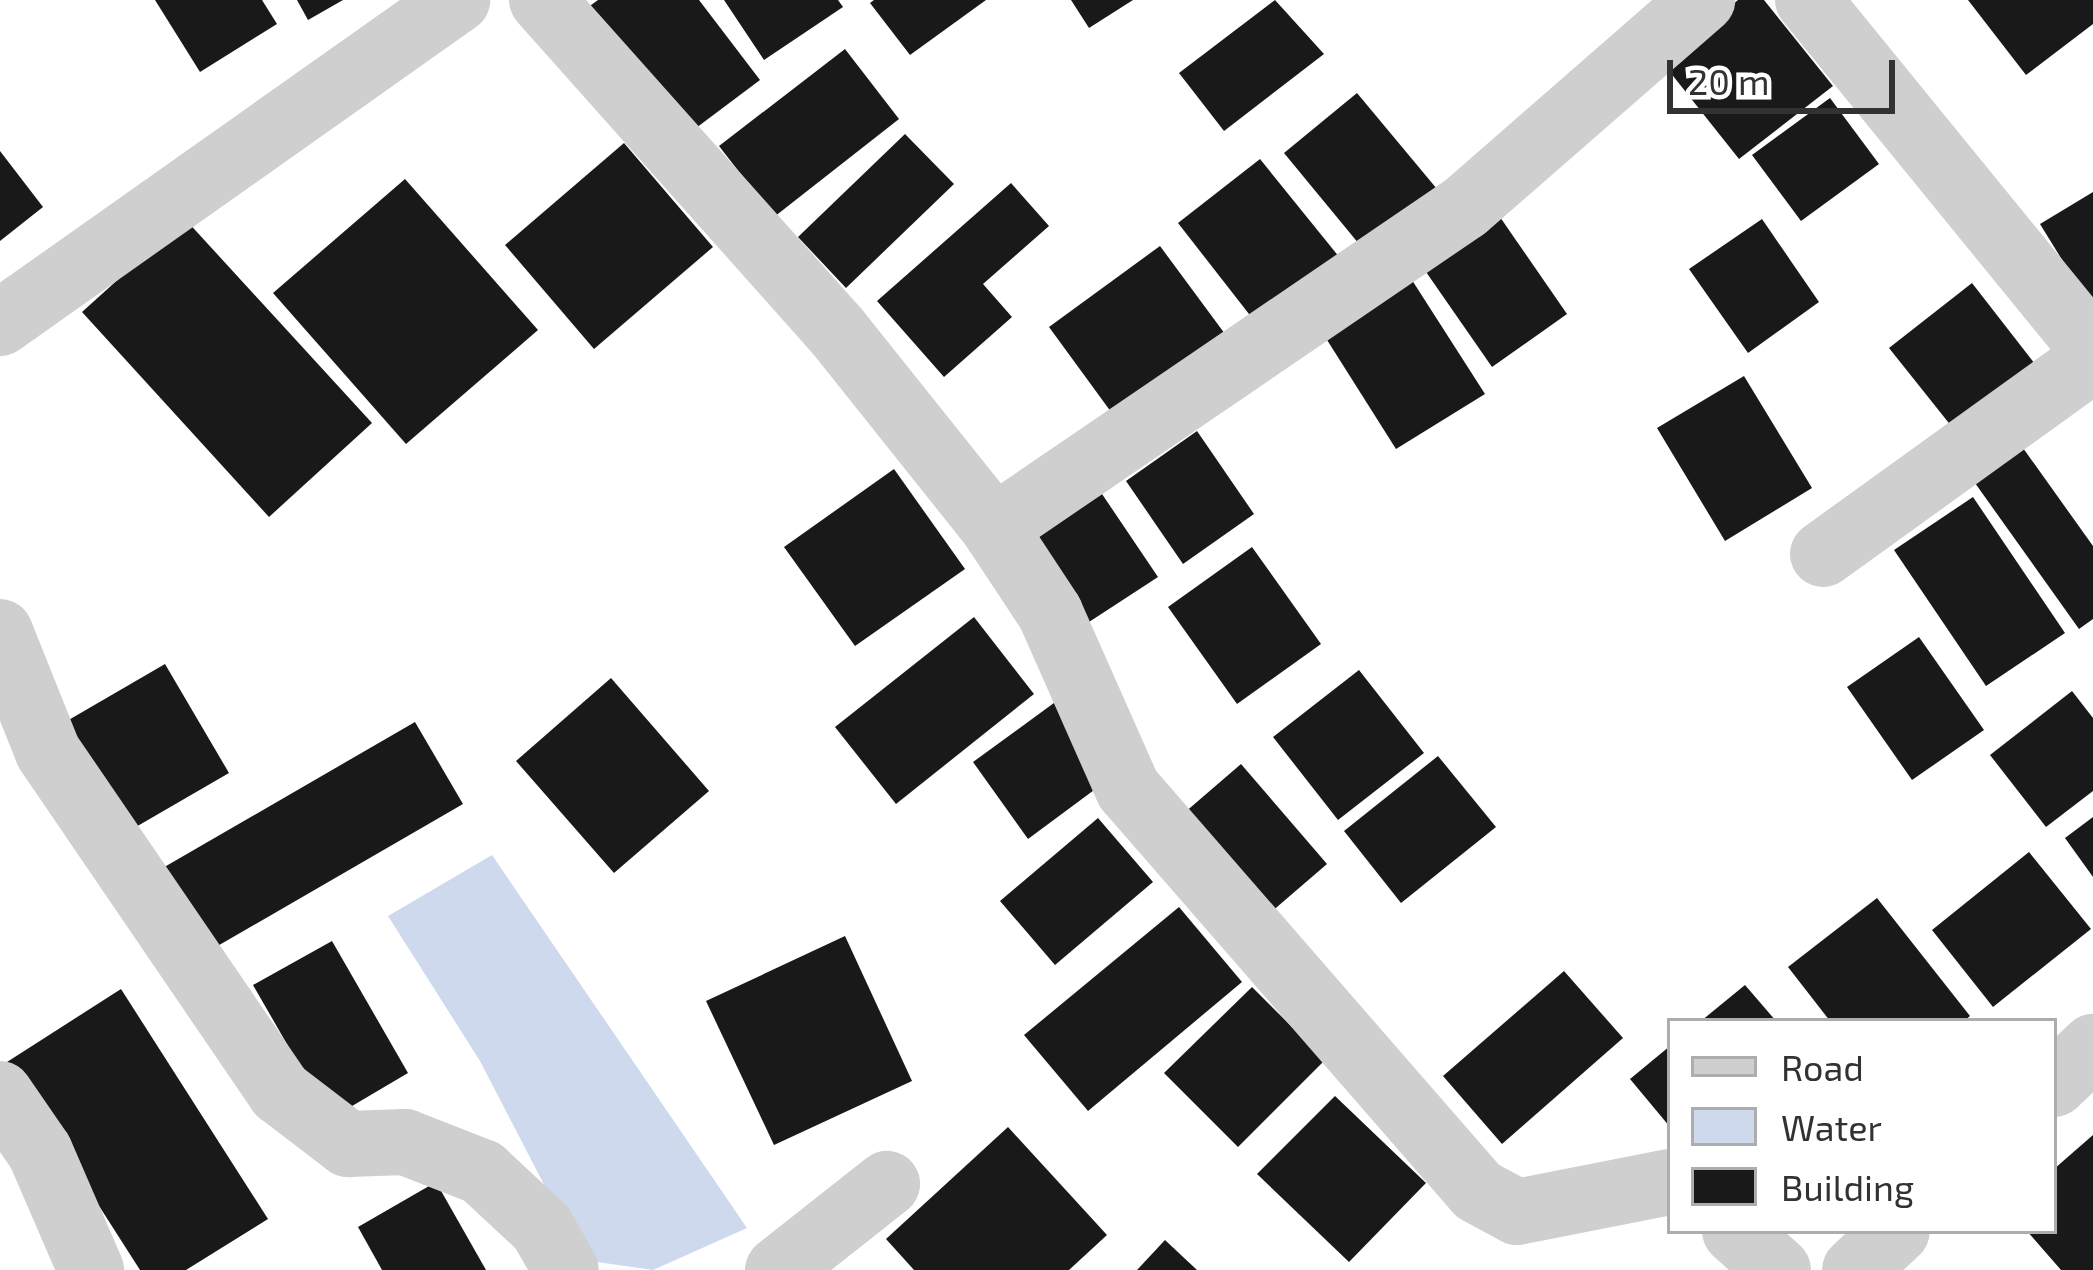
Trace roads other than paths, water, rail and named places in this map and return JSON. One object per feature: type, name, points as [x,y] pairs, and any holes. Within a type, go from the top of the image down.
[{"type":"street","points":[[0,323],[457,0]]},
{"type":"street","points":[[542,0],[837,331],[994,528],[1050,613],[1128,789],[1478,1191],[1517,1212],[1667,1183]]},
{"type":"street","points":[[994,528],[1465,206],[1702,0]]},
{"type":"street","points":[[1808,0],[2093,354],[1822,554]]},
{"type":"street","points":[[0,632],[48,752],[280,1092],[348,1144],[405,1142],[482,1172],[542,1228],[566,1270]]},
{"type":"street","points":[[2057,1081],[2093,1047]]},
{"type":"street","points":[[0,1094],[20,1168],[91,1270]]},
{"type":"street","points":[[778,1270],[887,1184]]},
{"type":"street","points":[[1738,1234],[1778,1270]]},
{"type":"street","points":[[1855,1270],[1894,1234]]},
{"type":"water","points":[[492,855],[747,1228],[653,1270],[583,1260],[480,1061],[388,916]]}]
